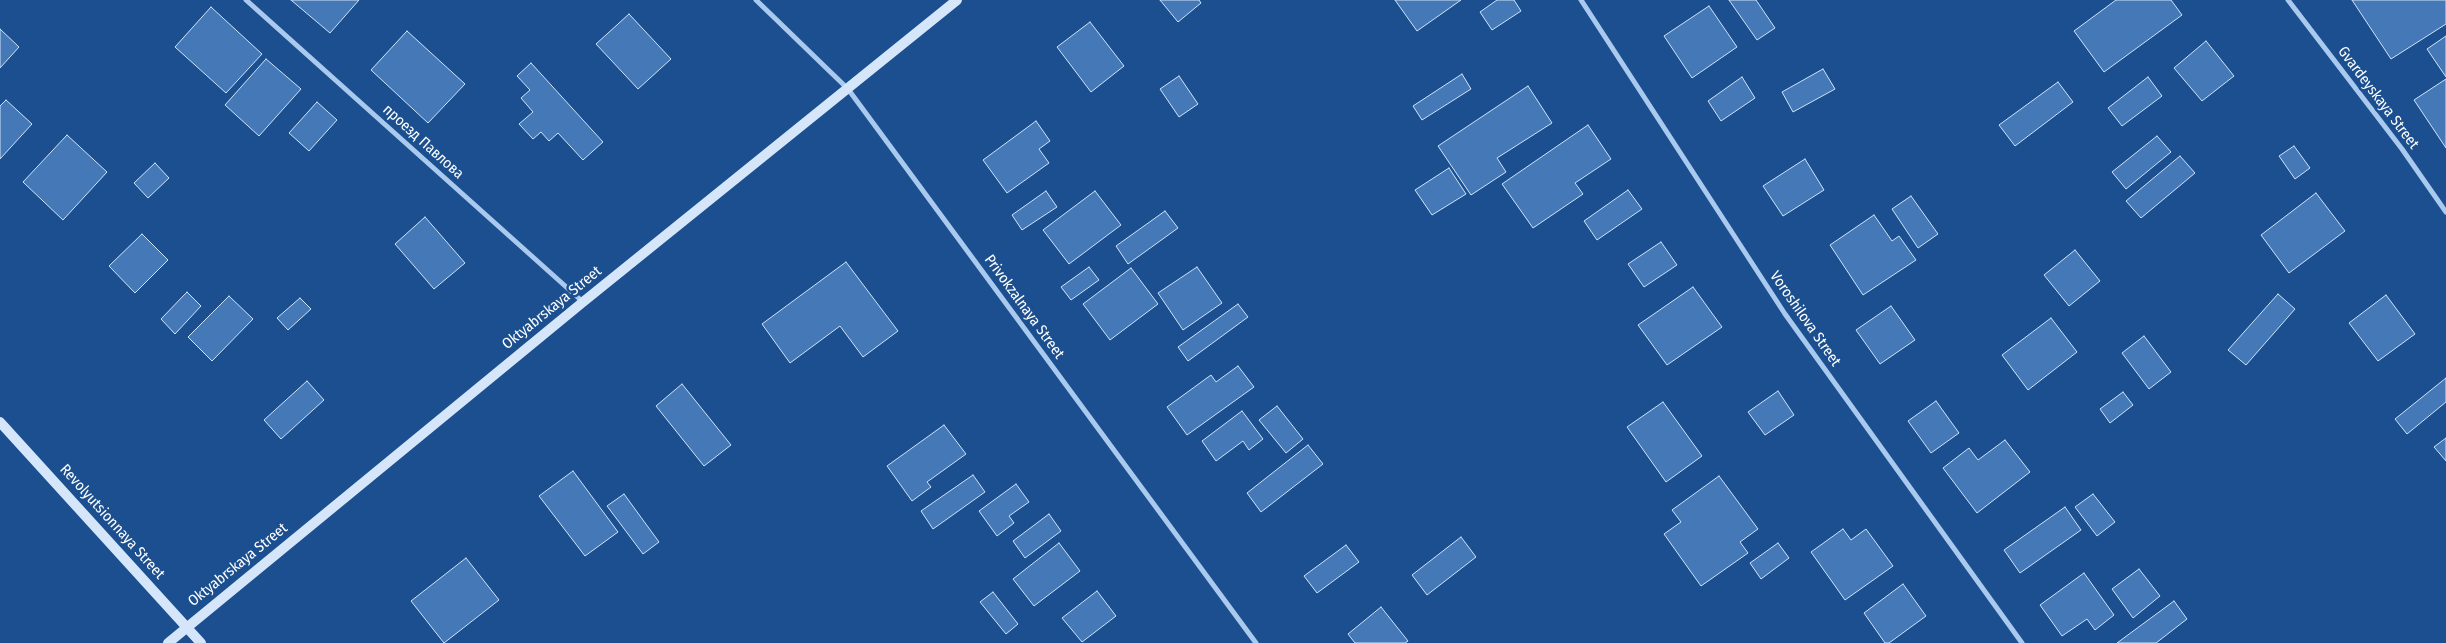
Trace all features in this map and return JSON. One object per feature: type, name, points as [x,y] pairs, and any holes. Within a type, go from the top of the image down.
[{"type":"street","name":"проезд Павлова","points":[[246,0],[583,302]]},
{"type":"street","name":"Privokzalnaya Street","points":[[756,0],[848,89],[1256,643]]},
{"type":"street","name":"Oktyabrskaya Street","points":[[168,643],[583,302],[957,0]]},
{"type":"street","name":"Voroshilova Street","points":[[1581,0],[1785,314],[2022,643]]},
{"type":"street","name":"Gvardeyskaya Street","points":[[2288,0],[2402,149],[2446,212]]},
{"type":"street","name":"Revolyutsionnaya Street","points":[[0,422],[201,643]]},
{"type":"building","points":[[291,0],[359,0],[330,33]]},
{"type":"building","points":[[1160,0],[1199,0],[1201,3],[1178,22]]},
{"type":"building","points":[[1395,0],[1461,0],[1417,31]]},
{"type":"building","points":[[1497,0],[1514,0],[1521,11],[1492,30],[1480,12]]},
{"type":"building","points":[[1729,0],[1756,0],[1775,28],[1757,40]]},
{"type":"building","points":[[2116,0],[2171,0],[2182,15],[2104,72],[2074,31]]},
{"type":"building","points":[[2352,0],[2446,0],[2446,24],[2391,59]]},
{"type":"building","points":[[1709,6],[1737,47],[1692,78],[1664,36]]},
{"type":"building","points":[[211,7],[262,54],[226,93],[175,47]]},
{"type":"building","points":[[629,14],[671,59],[638,89],[596,44]]},
{"type":"building","points":[[1090,22],[1124,66],[1091,92],[1057,47]]},
{"type":"building","points":[[0,29],[19,47],[0,68]]},
{"type":"building","points":[[407,31],[465,84],[428,123],[371,70]]},
{"type":"building","points":[[2446,36],[2446,77],[2427,49]]},
{"type":"building","points":[[2206,41],[2234,76],[2202,101],[2174,68]]},
{"type":"building","points":[[266,59],[301,89],[259,136],[225,105]]},
{"type":"building","points":[[531,63],[603,142],[583,160],[558,133],[549,141],[541,132],[533,139],[519,124],[533,112],[521,98],[530,90],[517,76]]},
{"type":"building","points":[[1823,69],[1835,89],[1793,112],[1782,92]]},
{"type":"building","points":[[1462,74],[1471,89],[1422,120],[1413,106]]},
{"type":"building","points":[[1179,76],[1198,104],[1179,117],[1160,89]]},
{"type":"building","points":[[1742,77],[1755,98],[1721,121],[1708,101]]},
{"type":"building","points":[[2148,77],[2162,96],[2122,126],[2108,108]]},
{"type":"building","points":[[2446,79],[2446,148],[2414,100]]},
{"type":"building","points":[[2058,82],[2073,102],[2015,146],[1999,125]]},
{"type":"building","points":[[1528,86],[1552,123],[1497,158],[1506,172],[1471,195],[1438,146]]},
{"type":"building","points":[[6,100],[32,124],[0,159],[0,106]]},
{"type":"building","points":[[317,102],[337,120],[309,151],[289,133]]},
{"type":"building","points":[[1036,121],[1050,141],[1039,149],[1049,163],[1007,193],[983,160]]},
{"type":"building","points":[[1588,125],[1611,159],[1575,183],[1583,194],[1533,228],[1502,184]]},
{"type":"building","points":[[67,135],[107,172],[63,220],[23,182]]},
{"type":"building","points":[[2157,136],[2171,152],[2126,189],[2112,172]]},
{"type":"building","points":[[2294,146],[2310,168],[2295,179],[2279,156]]},
{"type":"building","points":[[2180,156],[2195,173],[2141,218],[2126,201]]},
{"type":"building","points":[[1805,159],[1824,190],[1783,216],[1763,186]]},
{"type":"building","points":[[155,163],[169,178],[148,198],[134,183]]},
{"type":"building","points":[[1449,168],[1466,194],[1432,215],[1415,190]]},
{"type":"building","points":[[1628,190],[1642,209],[1597,240],[1584,221]]},
{"type":"building","points":[[1046,191],[1057,207],[1022,230],[1012,215]]},
{"type":"building","points":[[1095,191],[1121,225],[1069,264],[1043,230]]},
{"type":"building","points":[[2316,193],[2345,231],[2289,273],[2261,235]]},
{"type":"building","points":[[1911,196],[1938,234],[1918,248],[1892,209]]},
{"type":"building","points":[[1165,211],[1178,228],[1128,264],[1116,246]]},
{"type":"building","points":[[1874,215],[1892,241],[1899,236],[1916,260],[1863,295],[1830,245]]},
{"type":"building","points":[[425,217],[465,263],[434,289],[395,244]]},
{"type":"building","points":[[142,234],[168,260],[135,293],[109,266]]},
{"type":"building","points":[[1661,242],[1677,265],[1644,287],[1628,264]]},
{"type":"building","points":[[2075,250],[2100,281],[2069,306],[2044,275]]},
{"type":"building","points":[[846,262],[898,331],[863,357],[840,326],[790,363],[762,324]]},
{"type":"building","points":[[1089,267],[1099,280],[1071,300],[1061,287]]},
{"type":"building","points":[[1197,267],[1222,303],[1183,330],[1158,293]]},
{"type":"building","points":[[1131,268],[1158,304],[1110,340],[1083,304]]},
{"type":"building","points":[[1693,287],[1722,327],[1667,365],[1638,325]]},
{"type":"building","points":[[187,292],[201,306],[175,334],[161,319]]},
{"type":"building","points":[[2278,294],[2295,309],[2246,365],[2228,350]]},
{"type":"building","points":[[2386,295],[2415,334],[2378,361],[2349,323]]},
{"type":"building","points":[[229,296],[253,319],[212,361],[188,337]]},
{"type":"building","points":[[300,298],[311,309],[288,330],[277,318]]},
{"type":"building","points":[[1238,304],[1248,317],[1188,361],[1178,347]]},
{"type":"building","points":[[1891,306],[1915,340],[1880,364],[1856,330]]},
{"type":"building","points":[[2051,318],[2077,352],[2028,390],[2002,355]]},
{"type":"building","points":[[2144,336],[2171,372],[2149,389],[2122,353]]},
{"type":"building","points":[[1238,366],[1254,387],[1187,435],[1167,407],[1211,375],[1216,382]]},
{"type":"building","points":[[2446,378],[2446,402],[2407,434],[2395,419]]},
{"type":"building","points":[[307,381],[324,400],[281,439],[264,420]]},
{"type":"building","points":[[682,384],[731,445],[704,466],[656,406]]},
{"type":"building","points":[[1778,391],[1794,415],[1765,435],[1748,412]]},
{"type":"building","points":[[2123,392],[2133,405],[2110,423],[2100,409]]},
{"type":"building","points":[[1936,401],[1959,433],[1931,453],[1908,421]]},
{"type":"building","points":[[1663,402],[1702,456],[1666,482],[1627,427]]},
{"type":"building","points":[[1277,406],[1303,439],[1286,453],[1259,420]]},
{"type":"building","points":[[1242,411],[1263,439],[1249,450],[1243,441],[1216,461],[1202,441]]},
{"type":"building","points":[[944,425],[966,454],[927,482],[931,487],[912,501],[887,466]]},
{"type":"building","points":[[2446,438],[2446,461],[2434,447]]},
{"type":"building","points":[[2005,440],[2030,472],[1977,513],[1943,468],[1969,448],[1978,460]]},
{"type":"building","points":[[1308,445],[1323,464],[1261,512],[1247,493]]},
{"type":"building","points":[[573,471],[618,532],[585,556],[539,496]]},
{"type":"building","points":[[973,475],[985,492],[933,529],[921,511]]},
{"type":"building","points":[[1719,476],[1758,529],[1740,542],[1748,553],[1701,586],[1664,534],[1681,522],[1672,510]]},
{"type":"building","points":[[1016,484],[1029,502],[1009,516],[1014,523],[997,536],[979,511]]},
{"type":"building","points":[[624,494],[659,542],[643,554],[607,506]]},
{"type":"building","points":[[2093,494],[2115,522],[2097,536],[2075,507]]},
{"type":"building","points":[[2065,507],[2081,530],[2020,573],[2004,550]]},
{"type":"building","points":[[1049,514],[1061,531],[1025,558],[1013,541]]},
{"type":"building","points":[[1843,529],[1851,540],[1866,529],[1893,566],[1845,600],[1811,552]]},
{"type":"building","points":[[1461,537],[1476,557],[1427,595],[1412,575]]},
{"type":"building","points":[[1059,543],[1080,571],[1034,606],[1013,579]]},
{"type":"building","points":[[1778,543],[1789,558],[1761,579],[1750,563]]},
{"type":"building","points":[[1346,545],[1359,562],[1317,593],[1304,576]]},
{"type":"building","points":[[466,558],[499,600],[444,643],[411,601]]},
{"type":"building","points":[[2139,569],[2160,596],[2133,618],[2112,589]]},
{"type":"building","points":[[2084,573],[2114,615],[2095,630],[2087,619],[2062,636],[2040,605]]},
{"type":"building","points":[[1903,584],[1926,616],[1889,643],[1885,643],[1864,613]]},
{"type":"building","points":[[1097,591],[1116,616],[1082,642],[1062,618]]},
{"type":"building","points":[[993,592],[1018,624],[1006,634],[980,602]]},
{"type":"building","points":[[2174,601],[2187,619],[2156,643],[2117,643]]},
{"type":"building","points":[[1381,607],[1408,641],[1405,643],[1355,643],[1348,634]]}]
